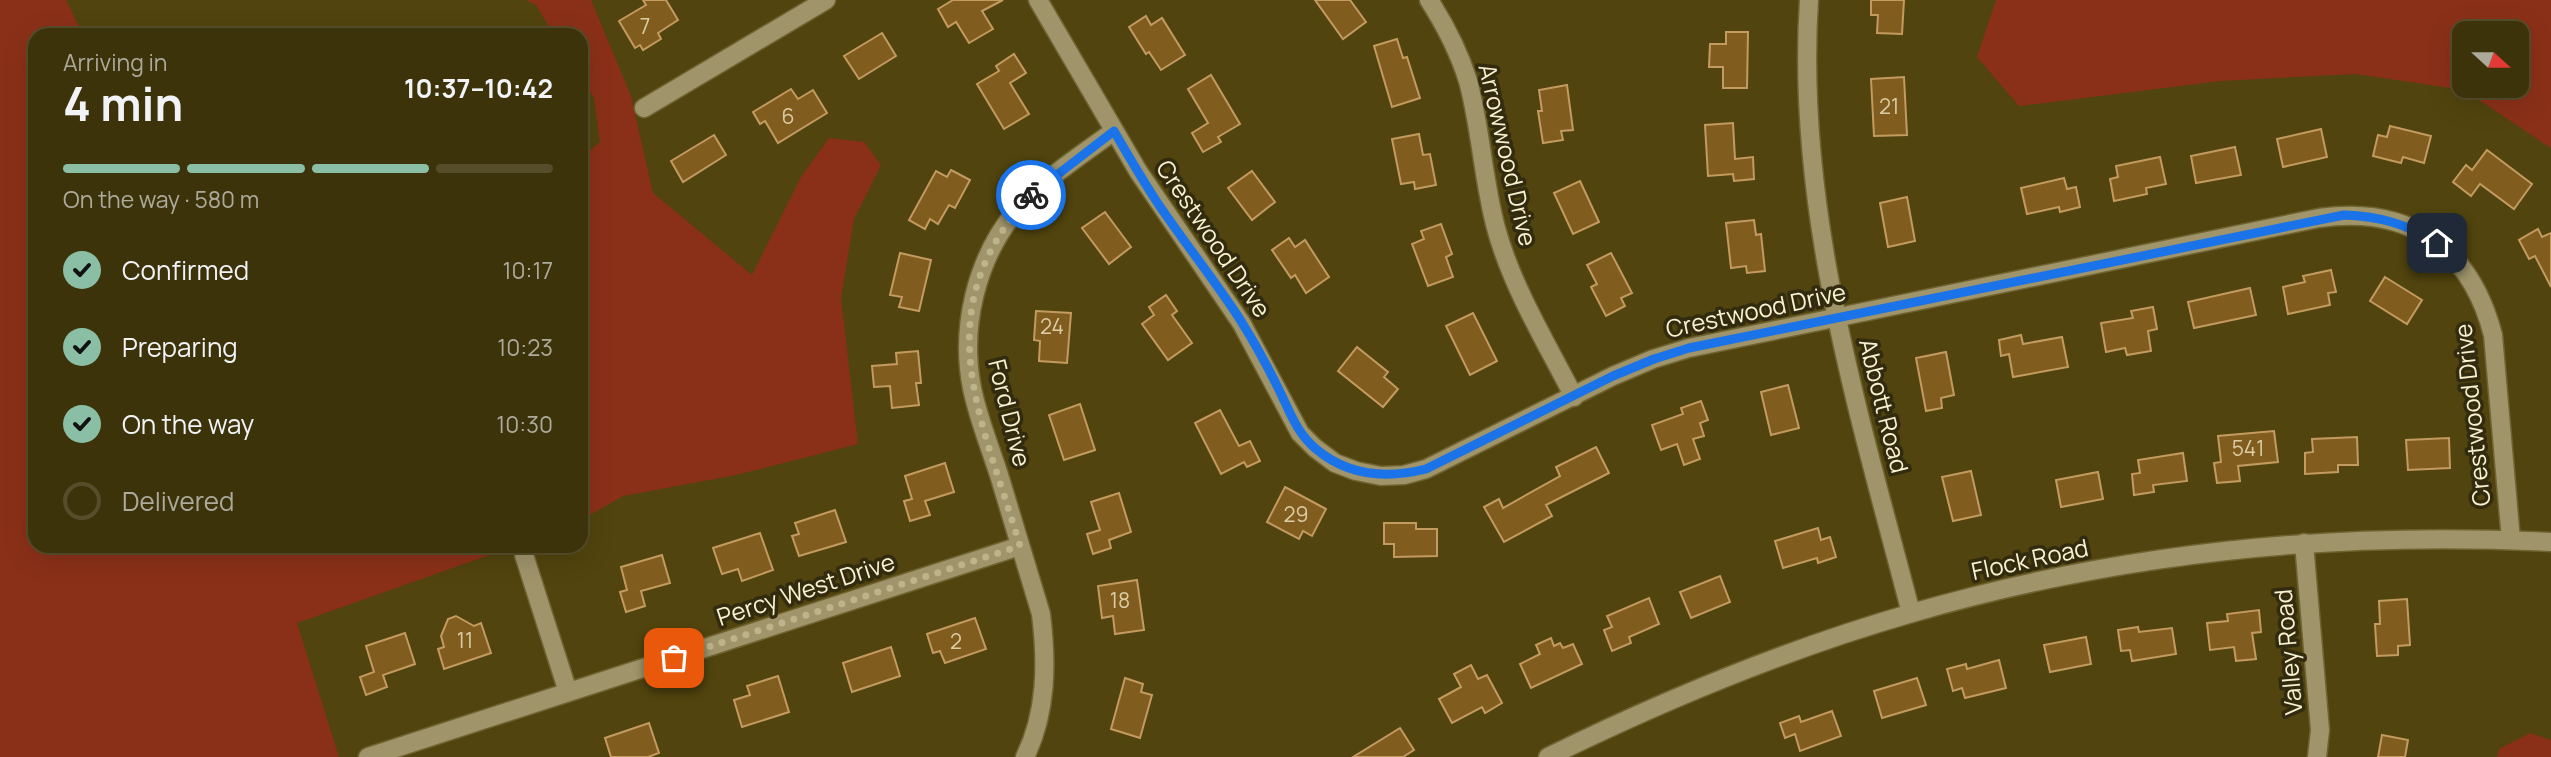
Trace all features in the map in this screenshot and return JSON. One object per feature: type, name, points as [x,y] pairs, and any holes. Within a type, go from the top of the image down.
[{"type":"street","points":[[644,108],[826,0]]},
{"type":"street","name":"Crestwood Drive","points":[[1038,0],[1161,208],[1210,274],[1242,324],[1300,433],[1335,463],[1356,471],[1381,476],[1404,475],[1426,469],[1613,376],[1677,351],[2319,218],[2369,216],[2390,220],[2416,230],[2437,243],[2458,262],[2474,284],[2486,309],[2493,335],[2511,540]]},
{"type":"street","name":"Arrowwood Drive","points":[[1429,0],[1457,50],[1468,81],[1495,226],[1508,264],[1574,397]]},
{"type":"street","name":"Abbott Road","points":[[1809,0],[1808,103],[1822,240],[1835,318],[1911,613]]},
{"type":"street","name":"Ford Drive","points":[[1025,757],[1040,713],[1045,680],[1045,642],[1041,614],[972,389],[968,335],[972,302],[983,267],[996,240],[1015,213],[1038,188],[1114,131]]},
{"type":"street","name":"Flock Road","points":[[1548,757],[1706,685],[1816,644],[1911,613],[2017,586],[2212,552],[2304,543],[2404,539],[2551,542]]},
{"type":"street","name":"Valley Road","points":[[2304,543],[2320,730],[2317,757]]},
{"type":"street","name":"Percy West Drive","points":[[368,757],[1020,546]]},
{"type":"street","points":[[524,555],[568,692]]},
{"type":"shaded area","points":[[0,0],[66,0],[80,28],[28,28],[28,553],[495,553],[297,623],[339,757],[0,757]]},
{"type":"shaded area","points":[[526,0],[591,0],[631,96],[653,193],[752,275],[801,177],[829,138],[864,142],[881,165],[854,219],[841,298],[858,444],[736,475],[623,496],[588,516],[588,152],[600,142],[594,98],[588,89],[588,28],[550,28],[536,5]]},
{"type":"shaded area","points":[[1996,0],[2551,0],[2551,148],[2476,98],[2529,98],[2529,21],[2452,21],[2452,88],[2356,74],[2220,81],[2019,106],[1977,57]]},
{"type":"shaded area","points":[[2530,733],[2551,740],[2551,757],[2497,757],[2499,749]]},
{"type":"building","points":[[643,0],[666,0],[678,20],[658,33],[661,39],[643,50],[640,45],[635,48],[619,21],[646,5]]},
{"type":"building","points":[[953,0],[1003,0],[982,11],[993,29],[969,43],[956,22],[948,27],[938,9]]},
{"type":"building","points":[[1315,0],[1350,0],[1366,22],[1343,39]]},
{"type":"building","points":[[1871,0],[1904,0],[1902,34],[1877,33],[1878,15],[1871,15]]},
{"type":"building","points":[[1146,16],[1151,25],[1162,18],[1185,55],[1161,70],[1149,52],[1146,54],[1129,27]]},
{"type":"building","points":[[1726,32],[1748,32],[1747,88],[1723,88],[1723,67],[1709,67],[1710,44],[1726,44]]},
{"type":"building","points":[[882,33],[896,56],[859,79],[844,56]]},
{"type":"building","points":[[1397,39],[1403,58],[1407,57],[1420,98],[1392,107],[1374,46]]},
{"type":"building","points":[[1014,54],[1026,73],[1010,83],[1029,114],[1004,129],[977,84],[999,71],[996,66]]},
{"type":"building","points":[[1211,75],[1240,124],[1218,137],[1221,142],[1203,152],[1192,133],[1208,123],[1188,89]]},
{"type":"building","points":[[1904,77],[1907,135],[1874,136],[1871,79]]},
{"type":"building","points":[[1567,85],[1573,130],[1561,131],[1563,140],[1543,143],[1538,111],[1542,111],[1539,90]]},
{"type":"building","points":[[791,89],[798,99],[813,90],[827,113],[778,143],[765,121],[760,124],[753,112]]},
{"type":"building","points":[[1733,123],[1735,159],[1753,157],[1754,179],[1734,181],[1733,174],[1708,176],[1705,125]]},
{"type":"building","points":[[2390,126],[2431,136],[2424,163],[2403,157],[2401,163],[2373,156],[2378,135],[2387,137]]},
{"type":"building","points":[[2321,129],[2327,157],[2283,167],[2277,139]]},
{"type":"building","points":[[1419,134],[1423,155],[1430,154],[1436,185],[1415,189],[1414,182],[1401,184],[1392,139]]},
{"type":"building","points":[[714,135],[726,155],[683,182],[671,161]]},
{"type":"building","points":[[2235,147],[2241,175],[2196,183],[2191,156]]},
{"type":"building","points":[[2487,150],[2532,184],[2514,209],[2480,184],[2471,196],[2453,182],[2466,165],[2472,170]]},
{"type":"building","points":[[2160,157],[2166,184],[2146,188],[2147,194],[2114,201],[2110,179],[2118,177],[2116,166]]},
{"type":"building","points":[[951,170],[970,180],[955,208],[949,205],[938,224],[930,219],[925,229],[909,220],[936,171],[947,177]]},
{"type":"building","points":[[1252,171],[1275,202],[1252,220],[1228,188]]},
{"type":"building","points":[[2064,178],[2067,189],[2076,187],[2080,207],[2060,212],[2059,207],[2027,214],[2021,188]]},
{"type":"building","points":[[1580,181],[1599,222],[1573,234],[1554,193]]},
{"type":"building","points":[[1907,197],[1915,241],[1888,247],[1880,203]]},
{"type":"building","points":[[1105,212],[1131,247],[1109,264],[1082,228]]},
{"type":"building","points":[[1754,220],[1756,235],[1761,234],[1765,271],[1747,273],[1746,266],[1731,268],[1726,223]]},
{"type":"building","points":[[1441,224],[1452,254],[1446,257],[1453,277],[1428,286],[1412,244],[1424,239],[1421,231]]},
{"type":"building","points":[[2538,229],[2542,237],[2551,233],[2551,287],[2535,256],[2529,259],[2519,240]]},
{"type":"building","points":[[1289,238],[1295,247],[1305,240],[1329,277],[1306,293],[1295,275],[1291,278],[1272,250]]},
{"type":"building","points":[[900,253],[931,260],[919,311],[899,307],[902,297],[890,295]]},
{"type":"building","points":[[1611,253],[1632,293],[1621,298],[1625,306],[1606,316],[1591,287],[1597,284],[1587,265]]},
{"type":"building","points":[[2331,270],[2336,292],[2328,293],[2330,305],[2288,314],[2283,287],[2305,282],[2303,276]]},
{"type":"building","points":[[2385,277],[2422,300],[2407,324],[2370,301]]},
{"type":"building","points":[[2250,288],[2256,315],[2194,328],[2188,302]]},
{"type":"building","points":[[1166,295],[1177,311],[1172,315],[1192,343],[1168,360],[1142,324],[1154,315],[1149,307]]},
{"type":"building","points":[[2153,307],[2157,329],[2148,331],[2151,351],[2127,355],[2125,348],[2106,352],[2101,323],[2133,318],[2131,311]]},
{"type":"building","points":[[1036,311],[1071,313],[1067,363],[1039,361],[1040,341],[1034,340]]},
{"type":"building","points":[[1473,313],[1497,361],[1470,375],[1446,326]]},
{"type":"building","points":[[2021,335],[2023,344],[2062,337],[2068,367],[2013,377],[2009,354],[2001,356],[1999,340]]},
{"type":"building","points":[[1357,347],[1388,372],[1384,377],[1398,389],[1383,407],[1338,371]]},
{"type":"building","points":[[918,351],[921,383],[916,383],[919,405],[892,408],[890,386],[874,387],[872,366],[897,364],[896,353]]},
{"type":"building","points":[[1946,352],[1954,395],[1941,398],[1942,408],[1926,411],[1916,358]]},
{"type":"building","points":[[1788,385],[1799,428],[1771,435],[1761,392]]},
{"type":"building","points":[[1701,401],[1708,420],[1700,423],[1704,436],[1693,439],[1700,459],[1684,465],[1677,444],[1661,450],[1652,425],[1683,414],[1681,408]]},
{"type":"building","points":[[1080,404],[1095,450],[1064,460],[1049,415]]},
{"type":"building","points":[[1220,410],[1239,446],[1250,441],[1260,461],[1247,467],[1244,462],[1221,474],[1195,423]]},
{"type":"building","points":[[2274,431],[2278,462],[2238,466],[2240,481],[2217,483],[2214,463],[2221,462],[2218,436]]},
{"type":"building","points":[[2357,437],[2358,465],[2338,465],[2338,472],[2305,474],[2305,453],[2313,452],[2312,439]]},
{"type":"building","points":[[2449,438],[2450,468],[2408,470],[2406,440]]},
{"type":"building","points":[[1596,447],[1609,473],[1546,505],[1552,516],[1504,542],[1484,507],[1499,499],[1503,508],[1560,476],[1556,467]]},
{"type":"building","points":[[2183,453],[2187,481],[2153,485],[2154,492],[2134,495],[2132,474],[2140,473],[2138,460]]},
{"type":"building","points":[[945,463],[954,492],[925,501],[930,515],[910,521],[904,501],[912,499],[905,476]]},
{"type":"building","points":[[1971,471],[1981,515],[1953,521],[1942,477]]},
{"type":"building","points":[[2098,472],[2103,499],[2061,507],[2056,480]]},
{"type":"building","points":[[1285,487],[1326,509],[1312,536],[1303,531],[1299,539],[1267,522]]},
{"type":"building","points":[[1119,493],[1131,532],[1109,540],[1111,548],[1093,554],[1087,534],[1100,530],[1091,502]]},
{"type":"building","points":[[835,510],[846,542],[799,556],[792,536],[799,534],[795,523]]},
{"type":"building","points":[[1384,523],[1416,523],[1416,529],[1437,529],[1437,556],[1394,557],[1394,544],[1384,544]]},
{"type":"building","points":[[1818,528],[1821,540],[1830,537],[1836,557],[1818,563],[1817,558],[1783,568],[1775,541]]},
{"type":"building","points":[[760,533],[773,570],[742,581],[738,569],[722,574],[713,548]]},
{"type":"building","points":[[662,555],[670,583],[641,591],[645,606],[626,612],[620,592],[627,590],[621,567]]},
{"type":"building","points":[[1720,576],[1730,602],[1691,618],[1680,592]]},
{"type":"building","points":[[1137,580],[1144,630],[1115,634],[1113,616],[1102,618],[1098,586]]},
{"type":"building","points":[[1649,598],[1659,624],[1629,637],[1631,643],[1612,651],[1604,630],[1612,627],[1607,616]]},
{"type":"building","points":[[2407,599],[2410,645],[2398,646],[2398,655],[2377,656],[2375,624],[2380,624],[2379,601]]},
{"type":"building","points":[[2259,610],[2261,632],[2252,633],[2256,659],[2236,661],[2234,647],[2210,650],[2207,623],[2228,621],[2227,614]]},
{"type":"building","points":[[456,616],[474,626],[481,623],[491,653],[444,669],[438,649],[444,647],[441,636],[448,619]]},
{"type":"building","points":[[975,618],[986,649],[945,663],[940,651],[933,653],[927,634]]},
{"type":"building","points":[[2138,627],[2139,632],[2172,628],[2176,654],[2132,661],[2130,650],[2121,651],[2118,630]]},
{"type":"building","points":[[405,633],[415,664],[383,675],[387,687],[366,695],[360,677],[374,672],[366,646]]},
{"type":"building","points":[[2086,637],[2091,664],[2050,672],[2044,645]]},
{"type":"building","points":[[1551,638],[1554,646],[1560,643],[1563,648],[1573,644],[1582,664],[1531,688],[1520,664],[1540,654],[1536,645]]},
{"type":"building","points":[[891,647],[900,676],[852,692],[843,663]]},
{"type":"building","points":[[1999,660],[2006,688],[1965,698],[1962,688],[1953,691],[1947,669],[1966,664],[1967,669]]},
{"type":"building","points":[[1471,665],[1478,679],[1487,675],[1502,703],[1485,713],[1482,707],[1452,723],[1439,699],[1461,687],[1454,674]]},
{"type":"building","points":[[778,676],[789,712],[742,727],[734,700],[750,695],[747,686]]},
{"type":"building","points":[[1125,678],[1143,684],[1141,692],[1152,695],[1140,738],[1111,729]]},
{"type":"building","points":[[1917,678],[1926,705],[1882,718],[1874,691]]},
{"type":"building","points":[[1832,711],[1841,736],[1800,751],[1795,734],[1785,738],[1780,723],[1799,716],[1801,722]]},
{"type":"building","points":[[649,723],[659,753],[648,757],[611,757],[605,738]]},
{"type":"building","points":[[1400,728],[1414,750],[1403,757],[1353,757]]},
{"type":"building","points":[[2382,735],[2408,740],[2405,757],[2378,757]]},
{"type":"way so far","points":[[674,658],[1020,546],[972,389],[968,335],[972,302],[983,267],[996,240],[1031,195]]},
{"type":"route","points":[[1031,195],[1114,131],[1161,208],[1210,274],[1242,324],[1300,433],[1335,463],[1381,476],[1404,475],[1426,469],[1613,376],[1689,348],[2319,218],[2344,215],[2390,220],[2416,230],[2437,243]]}]
